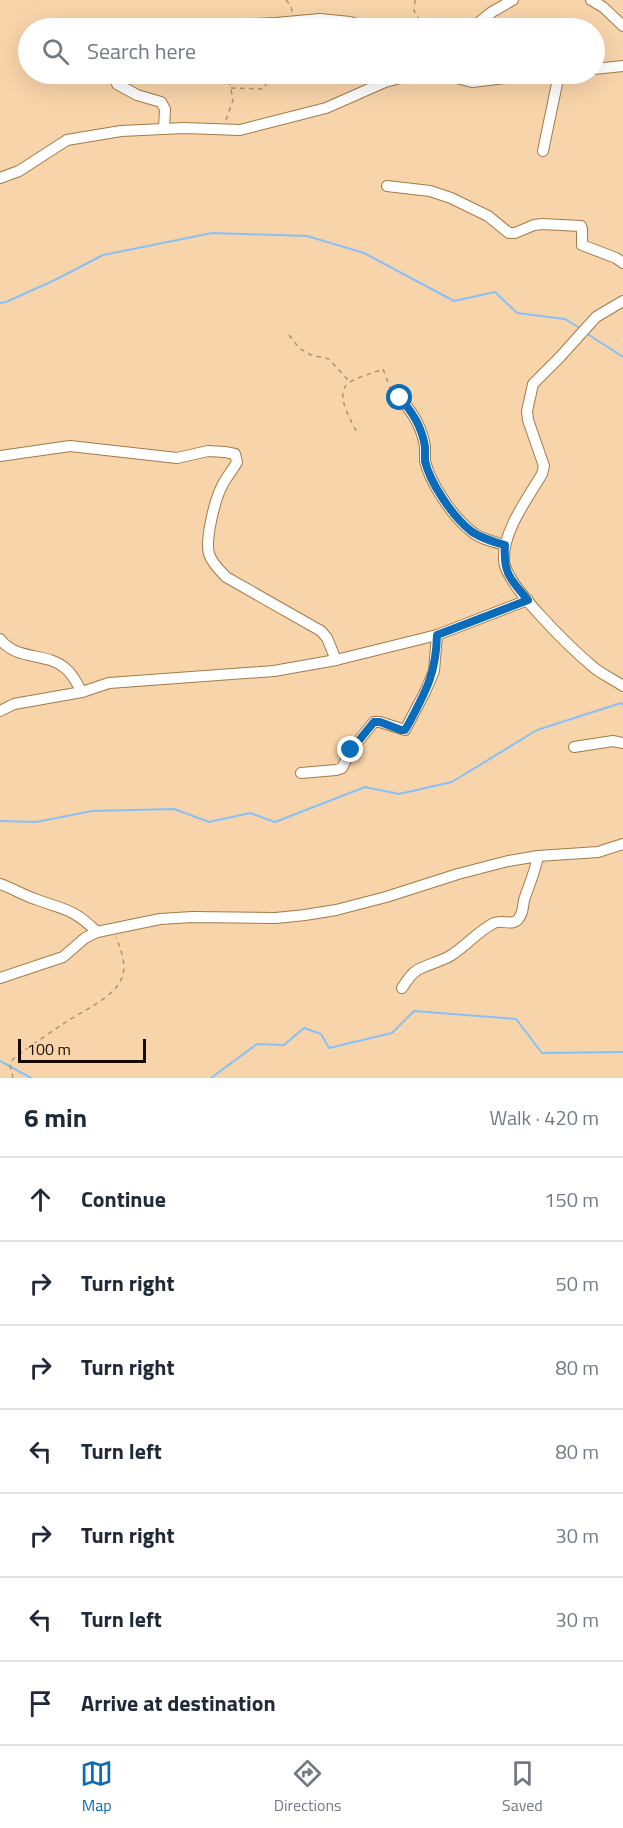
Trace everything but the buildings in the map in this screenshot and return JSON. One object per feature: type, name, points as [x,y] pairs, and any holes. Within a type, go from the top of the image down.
[{"type":"street","points":[[484,18],[513,0]]},
{"type":"street","points":[[591,0],[603,7],[623,26]]},
{"type":"street","points":[[605,68],[623,66]]},
{"type":"street","points":[[117,84],[137,95],[161,102],[165,109],[164,129]]},
{"type":"street","points":[[0,178],[19,171],[67,140],[121,131],[184,128],[240,130],[326,108],[380,84]]},
{"type":"street","points":[[543,151],[557,84]]},
{"type":"street","points":[[387,186],[430,190],[451,198],[488,216],[509,233],[542,224],[581,226],[582,245],[623,263]]},
{"type":"street","points":[[623,301],[596,317],[533,384],[527,411],[528,420],[544,466],[542,474],[511,529],[505,545],[504,562],[507,572],[563,641],[594,668],[623,686]]},
{"type":"street","points":[[400,398],[414,413],[421,430],[425,461],[431,479],[454,514],[471,532],[505,545]]},
{"type":"street","points":[[0,456],[70,446],[177,458],[208,451],[235,454],[237,462],[223,482],[214,501],[209,554],[226,577],[321,631],[327,638],[336,660]]},
{"type":"street","points":[[0,711],[14,704],[82,692],[109,683],[274,671],[336,660],[437,635],[528,600]]},
{"type":"street","points":[[301,773],[342,768],[351,750],[374,722],[405,730],[434,671],[437,635]]},
{"type":"street","points":[[0,639],[14,651],[58,663],[65,668],[82,692]]},
{"type":"street","points":[[574,747],[614,741],[623,743]]},
{"type":"street","points":[[0,978],[63,957],[85,938],[113,928],[160,919],[276,918],[305,915],[386,897],[484,866],[538,856],[598,852],[623,844]]},
{"type":"street","points":[[402,988],[407,979],[418,969],[451,955],[493,924],[503,921],[515,922],[519,918],[538,856]]},
{"type":"street","points":[[0,884],[36,900],[60,906],[77,914],[97,932]]},
{"type":"path","points":[[286,0],[292,9],[293,18]]},
{"type":"path","points":[[415,0],[414,11],[418,18]]},
{"type":"path","points":[[224,129],[233,100],[230,84]]},
{"type":"path","points":[[231,88],[264,89],[266,84]]},
{"type":"path","points":[[289,334],[299,348],[311,356],[329,359],[350,382]]},
{"type":"path","points":[[356,431],[343,403],[344,389],[350,382],[382,369],[392,394],[400,398]]},
{"type":"path","points":[[13,1078],[10,1063],[16,1056],[103,999],[119,984],[124,973],[123,960],[113,928]]},
{"type":"waterway","points":[[0,303],[55,280],[103,255],[212,233],[307,236],[364,253],[454,301],[495,292],[517,313],[565,319],[581,329]]},
{"type":"waterway","points":[[586,333],[623,357]]},
{"type":"waterway","points":[[0,821],[36,822],[92,811],[174,809],[209,822],[250,813],[275,822],[365,787],[399,794],[452,782],[537,730],[621,703],[623,705]]},
{"type":"waterway","points":[[211,1078],[257,1044],[284,1045],[304,1028],[321,1034],[329,1048],[392,1033],[414,1011],[516,1019],[542,1053],[623,1052]]},
{"type":"waterway","points":[[0,1061],[31,1078]]},
{"type":"route","points":[[351,750],[374,722],[405,730],[434,671],[437,635],[528,600],[507,572],[504,562],[505,545],[471,532],[454,514],[431,479],[425,461],[421,430],[414,413],[400,398]]}]
